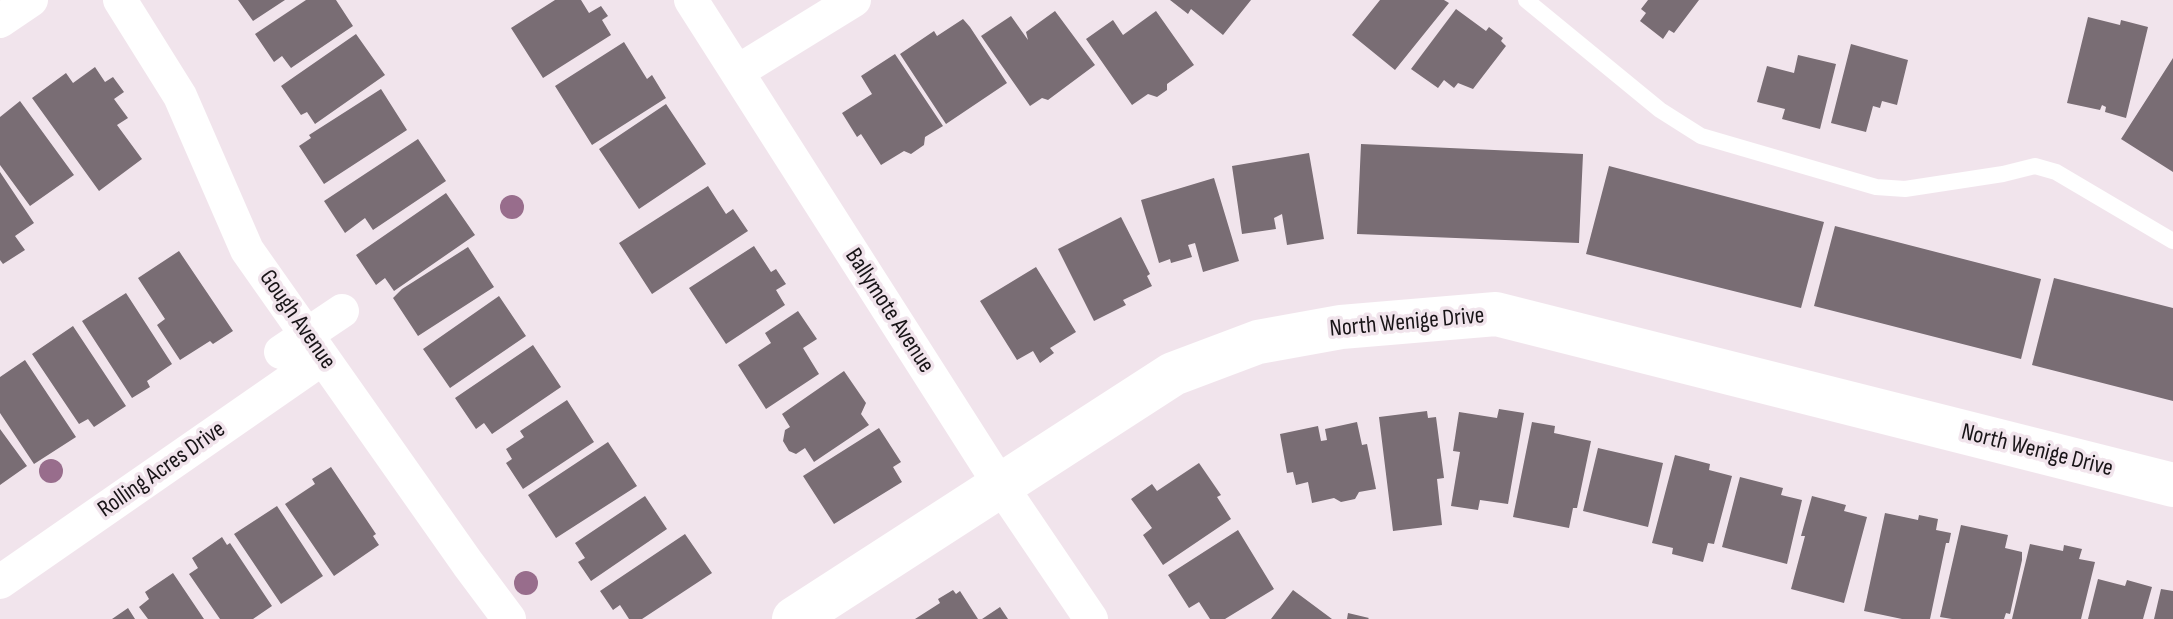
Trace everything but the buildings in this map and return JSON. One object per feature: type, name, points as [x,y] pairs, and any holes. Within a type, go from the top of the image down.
[{"type":"street","points":[[0,21],[31,0]]},
{"type":"street","name":"Gough Avenue","points":[[120,0],[180,96],[247,250],[304,348],[509,619]]},
{"type":"street","name":"Ballymote Avenue","points":[[691,0],[1001,486],[1091,619]]},
{"type":"street","points":[[737,72],[854,0]]},
{"type":"street","name":"Rolling Acres Drive","points":[[0,582],[304,348],[342,311]]},
{"type":"street","name":"North Wenige Drive","points":[[794,619],[1173,374],[1258,342],[1341,327],[1496,314],[2173,485]]},
{"type":"lane","points":[[1526,0],[1660,110],[1701,136],[1876,187],[1905,189],[2035,166],[2056,172],[2173,241]]}]
